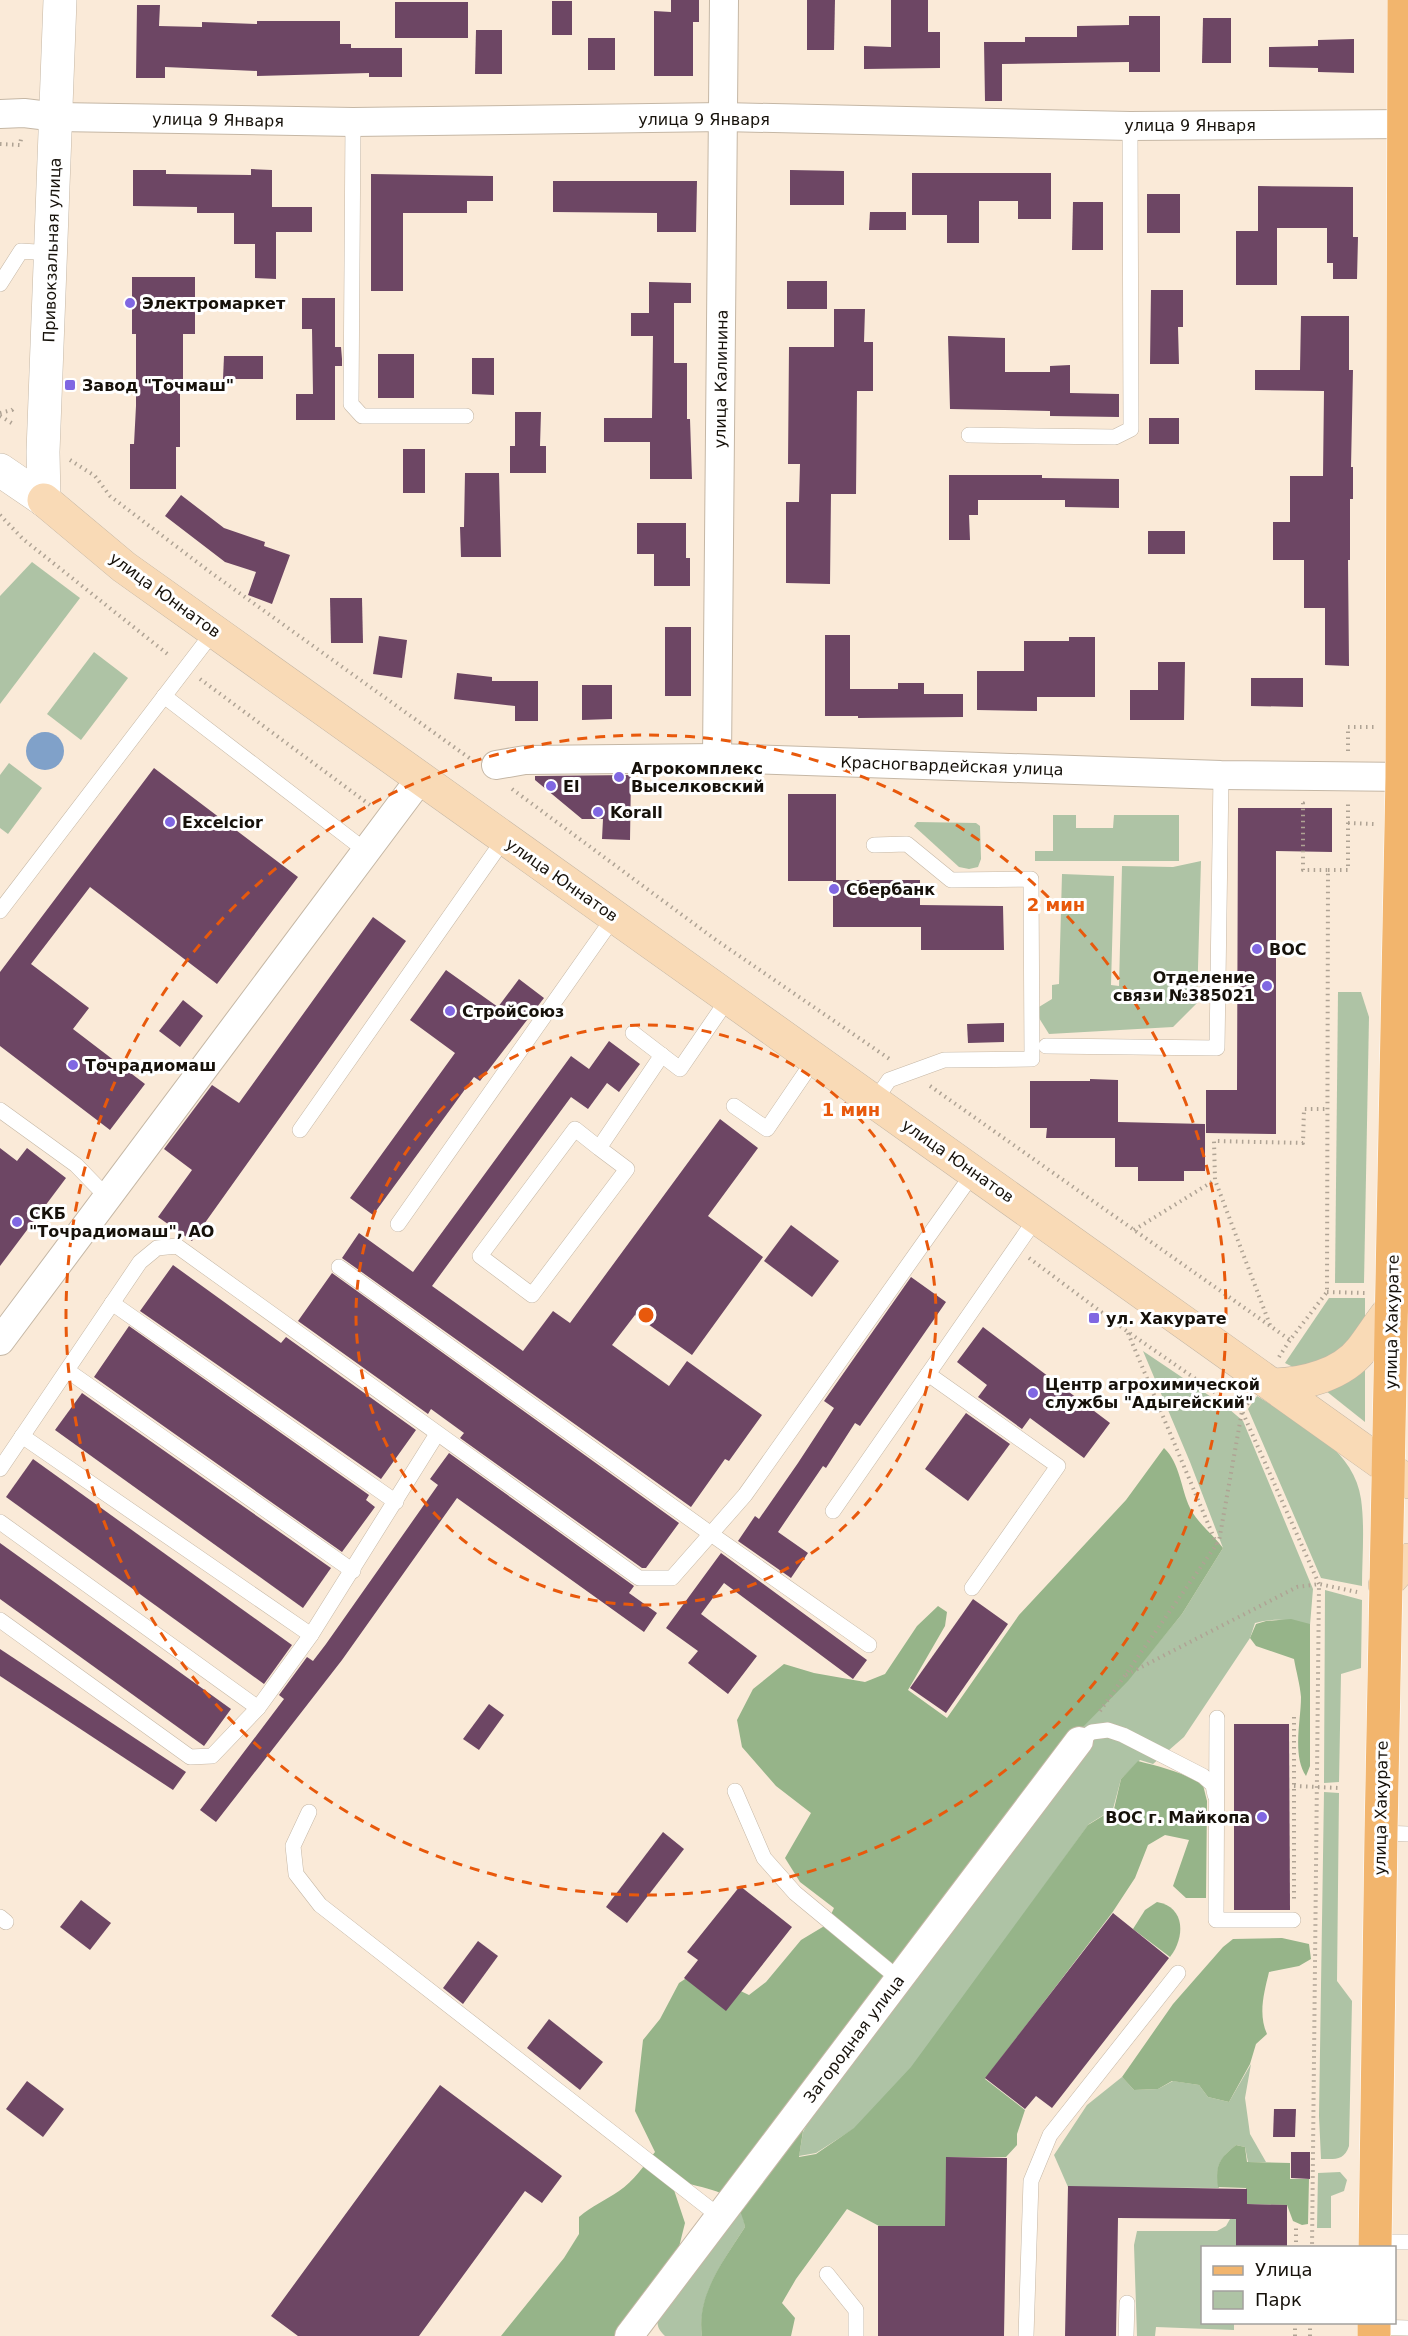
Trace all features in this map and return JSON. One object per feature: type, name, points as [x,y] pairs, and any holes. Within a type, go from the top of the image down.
[{"type":"main road","name":"улица Хакурате","points":[[1375,2245],[1394,1833],[1385,1591],[1398,1475],[1392,1308],[1403,1008],[1406,124],[1404,0]]},
{"type":"main road","name":"улица Юннатов","points":[[44,500],[124,567],[1398,1475]]},
{"type":"main road","points":[[1274,1385],[1316,1378],[1348,1362],[1361,1350],[1392,1308]]},
{"type":"main road","points":[[1385,1591],[1408,1560]]},
{"type":"street","name":"Привокзальная улица","points":[[44,500],[60,0]]},
{"type":"street","name":"улица Калинина","points":[[717,759],[724,0]]},
{"type":"street","name":"улица 9 Января","points":[[0,114],[353,122],[723,117],[1130,126],[1406,124]]},
{"type":"street","name":"улица Юннатов","points":[[0,470],[44,500]]},
{"type":"street","name":"Красногвардейская улица","points":[[493,771],[525,760],[717,759],[1221,775],[1405,777]]},
{"type":"street","points":[[0,1341],[420,779]]},
{"type":"street","name":"Загородная улица","points":[[639,2333],[719,2216],[1078,1741]]},
{"type":"lane","points":[[353,122],[351,405],[362,416],[466,416]]},
{"type":"lane","points":[[969,435],[1115,437],[1131,429],[1130,126]]},
{"type":"lane","points":[[0,284],[21,251],[52,253]]},
{"type":"lane","points":[[0,911],[214,631]]},
{"type":"lane","points":[[164,696],[366,851]]},
{"type":"lane","points":[[1046,1046],[1217,1048],[1221,775]]},
{"type":"lane","points":[[300,1130],[504,839]]},
{"type":"lane","points":[[874,845],[907,844],[951,880],[1031,879],[1032,1059],[944,1060],[889,1080],[874,1102]]},
{"type":"lane","points":[[398,1224],[614,917]]},
{"type":"lane","points":[[633,1033],[680,1069],[728,999]]},
{"type":"lane","points":[[599,1148],[662,1055]]},
{"type":"lane","points":[[734,1106],[767,1129],[814,1060]]},
{"type":"lane","points":[[0,1110],[76,1165],[107,1197]]},
{"type":"lane","points":[[575,1129],[599,1148],[627,1169],[532,1295],[480,1256],[575,1129]]},
{"type":"lane","points":[[0,1469],[140,1262],[157,1248],[177,1246],[639,1578],[672,1578],[745,1495],[974,1172]]},
{"type":"lane","points":[[1394,1226],[1396,1214],[1408,1194]]},
{"type":"lane","points":[[832,1511],[1037,1217]]},
{"type":"lane","points":[[339,1267],[869,1645]]},
{"type":"lane","points":[[112,1303],[396,1502]]},
{"type":"lane","points":[[68,1371],[353,1571]]},
{"type":"lane","points":[[928,1374],[1058,1466],[972,1588]]},
{"type":"lane","points":[[0,1620],[190,1757],[212,1756],[258,1708],[311,1635],[437,1434]]},
{"type":"lane","points":[[22,1436],[311,1635]]},
{"type":"lane","points":[[0,1522],[258,1708]]},
{"type":"lane","points":[[1216,1718],[1216,1920],[1293,1920]]},
{"type":"lane","points":[[1078,1741],[1092,1731],[1108,1730],[1123,1735],[1203,1776],[1213,1785],[1216,1800]]},
{"type":"lane","points":[[735,1791],[764,1858],[795,1893],[899,1979]]},
{"type":"lane","points":[[309,1812],[292,1846],[296,1874],[320,1905],[719,2216]]},
{"type":"lane","points":[[1026,2336],[1031,2181],[1050,2135],[1178,1973]]},
{"type":"lane","points":[[1375,2245],[1408,2242]]},
{"type":"lane","points":[[827,2274],[856,2310],[856,2336]]},
{"type":"lane","points":[[1126,2336],[1127,2303]]},
{"type":"lane","points":[[1374,2328],[1408,2328]]},
{"type":"path","points":[[0,416],[95,476],[110,496],[210,572],[493,771],[716,940],[910,1072],[1290,1340],[1327,1292],[1328,870]]},
{"type":"path","points":[[1294,797],[1303,803],[1303,870],[1348,870],[1348,727]]},
{"type":"path","points":[[1270,1326],[1215,1179],[1214,1141],[1303,1143],[1304,1109],[1327,1108]]},
{"type":"path","points":[[1134,1230],[1215,1179]]},
{"type":"path","points":[[1015,1248],[1128,1332],[1242,1410],[1319,1584],[1312,2246]]},
{"type":"path","points":[[1128,1332],[1216,1545]]},
{"type":"path","points":[[1078,1741],[1219,1541],[1242,1410]]},
{"type":"path","points":[[1124,1676],[1297,1587],[1319,1584],[1385,1591]]},
{"type":"path","points":[[1293,1920],[1294,1716]]},
{"type":"path","points":[[1294,1786],[1339,1788]]},
{"type":"path","points":[[1296,2226],[1296,2246]]},
{"type":"green space","points":[[32,562],[80,598],[0,704],[0,596]]},
{"type":"green space","points":[[94,652],[128,678],[81,740],[47,714]]},
{"type":"green space","points":[[9,763],[42,788],[8,834],[0,828],[0,775]]},
{"type":"green space","points":[[1053,815],[1076,815],[1076,828],[1113,828],[1114,815],[1179,815],[1179,861],[1035,861],[1035,851],[1053,851]]},
{"type":"green space","points":[[917,822],[976,823],[980,826],[981,859],[978,867],[969,869],[959,867],[914,826]]},
{"type":"green space","points":[[1201,861],[1197,1003],[1173,1027],[1049,1034],[1034,1010],[1052,999],[1052,985],[1059,984],[1062,874],[1114,876],[1111,985],[1119,986],[1122,866],[1173,867]]},
{"type":"green space","points":[[1338,992],[1361,992],[1369,1017],[1364,1283],[1335,1283]]},
{"type":"green space","points":[[1329,1298],[1365,1298],[1365,1330],[1355,1344],[1299,1370],[1285,1363]]},
{"type":"green space","points":[[1143,1351],[1229,1409],[1243,1421],[1313,1589],[1310,1625],[1283,1620],[1255,1623],[1250,1638],[1184,1737],[1153,1764],[1140,1760],[1121,1779],[1113,1809],[1089,1824],[912,2068],[855,2128],[816,2153],[799,2156],[803,2132],[819,2100],[1079,1730],[1127,1681],[1182,1614],[1223,1548]]},
{"type":"green space","points":[[1365,1360],[1365,1422],[1321,1387]]},
{"type":"green space","points":[[1257,1396],[1321,1437],[1347,1464],[1356,1481],[1361,1499],[1362,1586],[1321,1578],[1248,1409]]},
{"type":"green space","points":[[1164,1448],[1174,1461],[1193,1514],[1223,1548],[1182,1614],[1128,1681],[1080,1730],[820,2100],[803,2131],[799,2157],[816,2154],[854,2128],[911,2067],[1088,1825],[1114,1809],[1121,1779],[1138,1761],[1180,1773],[1203,1785],[1207,1801],[1206,1898],[1186,1898],[1173,1886],[1189,1840],[1165,1835],[1148,1845],[1135,1878],[1112,1913],[985,2079],[1025,2110],[1017,2134],[1017,2145],[1006,2157],[946,2157],[945,2328],[929,2226],[879,2226],[847,2209],[796,2279],[782,2303],[795,2318],[791,2336],[702,2336],[701,2321],[707,2292],[713,2278],[745,2227],[736,2205],[729,2198],[712,2190],[679,2181],[673,2187],[685,2223],[678,2251],[615,2336],[501,2336],[564,2258],[579,2234],[579,2217],[624,2187],[655,2152],[635,2111],[643,2040],[660,2019],[679,1983],[694,1973],[749,1995],[766,1982],[801,1940],[826,1925],[834,1908],[800,1882],[785,1858],[811,1813],[776,1786],[742,1747],[737,1720],[753,1689],[784,1664],[814,1673],[865,1682],[885,1674],[917,1626],[938,1606],[947,1612],[945,1626],[908,1690],[947,1718],[1019,1615],[1126,1500]]},
{"type":"green space","points":[[1325,1590],[1362,1600],[1361,1668],[1341,1674],[1339,1782],[1324,1783]]},
{"type":"green space","points":[[1291,1619],[1310,1624],[1310,1766],[1306,1776],[1299,1758],[1301,1697],[1294,1659],[1256,1646],[1250,1638],[1256,1624]]},
{"type":"green space","points":[[1324,1792],[1339,1793],[1337,1981],[1352,2001],[1349,2146],[1342,2157],[1331,2159],[1321,2159],[1319,2116]]},
{"type":"green space","points":[[1157,1902],[1173,1910],[1180,1924],[1178,1941],[1170,1957],[1133,1929],[1145,1910]]},
{"type":"green space","points":[[1282,1938],[1309,1944],[1311,1959],[1299,1966],[1269,1972],[1262,2011],[1267,2034],[1256,2044],[1250,2064],[1229,2102],[1208,2097],[1199,2085],[1172,2081],[1158,2089],[1134,2090],[1122,2077],[1173,2004],[1223,1947],[1233,1939]]},
{"type":"green space","points":[[1251,2064],[1245,2098],[1250,2134],[1266,2162],[1248,2162],[1245,2147],[1236,2145],[1218,2168],[1219,2188],[1068,2187],[1054,2155],[1087,2105],[1122,2077],[1134,2090],[1158,2089],[1173,2081],[1199,2085],[1208,2097],[1229,2102]]},
{"type":"green space","points":[[1236,2145],[1245,2147],[1247,2162],[1290,2163],[1290,2179],[1309,2179],[1308,2224],[1302,2225],[1293,2221],[1287,2205],[1246,2204],[1246,2188],[1218,2187],[1217,2173],[1220,2163]]},
{"type":"green space","points":[[1340,2172],[1347,2180],[1344,2191],[1331,2196],[1331,2228],[1317,2228],[1318,2173]]},
{"type":"green space","points":[[742,2210],[745,2227],[721,2265],[708,2292],[704,2306],[702,2336],[665,2336],[658,2323],[659,2308]]},
{"type":"green space","points":[[1230,2219],[1237,2219],[1236,2246],[1201,2246],[1201,2324],[1234,2324],[1234,2330],[1156,2327],[1155,2336],[1137,2336],[1134,2245],[1137,2231],[1217,2231],[1226,2226]]},
{"type":"water","points":[[45,732],[59,737],[64,751],[59,765],[45,770],[31,765],[26,751],[31,737]]},
{"type":"building","points":[[671,0],[699,0],[699,22],[693,22],[693,76],[654,76],[654,11],[671,12]]},
{"type":"building","points":[[807,0],[835,0],[834,50],[807,50]]},
{"type":"building","points":[[891,0],[928,0],[928,32],[940,32],[940,68],[864,69],[864,46],[891,47]]},
{"type":"building","points":[[552,1],[572,1],[572,35],[552,35]]},
{"type":"building","points":[[395,2],[468,2],[468,38],[395,38]]},
{"type":"building","points":[[137,5],[160,5],[159,26],[202,27],[202,22],[257,24],[257,21],[340,21],[340,44],[351,44],[351,48],[402,48],[402,77],[369,77],[369,73],[257,76],[257,71],[165,67],[165,78],[136,78]]},
{"type":"building","points":[[1129,16],[1160,16],[1160,72],[1129,72],[1129,62],[1002,64],[1002,101],[985,101],[984,42],[1025,42],[1025,37],[1077,37],[1077,26],[1129,25]]},
{"type":"building","points":[[1203,18],[1231,18],[1231,63],[1202,63]]},
{"type":"building","points":[[476,30],[502,30],[502,74],[475,74]]},
{"type":"building","points":[[588,38],[615,38],[615,70],[588,70]]},
{"type":"building","points":[[1354,39],[1354,73],[1318,72],[1318,68],[1269,67],[1269,47],[1318,46],[1318,40]]},
{"type":"building","points":[[251,169],[272,170],[272,207],[312,207],[312,232],[276,232],[276,279],[255,278],[255,244],[234,244],[234,213],[197,213],[197,207],[133,206],[133,170],[166,170],[166,174],[251,175]]},
{"type":"building","points":[[790,170],[844,171],[844,205],[790,205]]},
{"type":"building","points":[[912,173],[1051,173],[1051,219],[1018,219],[1018,201],[979,201],[979,243],[947,243],[947,215],[912,215]]},
{"type":"building","points":[[371,174],[493,176],[493,201],[467,201],[467,213],[403,213],[403,291],[371,291]]},
{"type":"building","points":[[553,181],[697,181],[696,232],[657,232],[657,213],[553,212]]},
{"type":"building","points":[[1258,186],[1353,187],[1353,237],[1358,237],[1357,279],[1333,279],[1333,263],[1327,263],[1327,228],[1277,228],[1277,285],[1236,285],[1236,231],[1258,231]]},
{"type":"building","points":[[1147,194],[1180,194],[1180,233],[1147,233]]},
{"type":"building","points":[[1073,202],[1103,202],[1103,250],[1072,250]]},
{"type":"building","points":[[870,212],[906,212],[906,230],[869,230]]},
{"type":"building","points":[[132,277],[195,277],[195,334],[183,334],[183,391],[180,391],[180,447],[176,447],[176,489],[130,489],[130,444],[134,444],[136,406],[136,334],[132,334]]},
{"type":"building","points":[[787,281],[827,281],[827,309],[787,309]]},
{"type":"building","points":[[649,282],[691,283],[691,303],[674,303],[674,363],[687,363],[687,419],[690,419],[692,479],[650,479],[650,442],[604,442],[604,418],[652,418],[653,336],[631,336],[631,313],[649,313]]},
{"type":"building","points":[[1151,290],[1183,290],[1183,327],[1178,327],[1179,364],[1150,364]]},
{"type":"building","points":[[302,298],[335,298],[335,347],[341,347],[342,366],[335,366],[335,420],[296,420],[296,394],[313,394],[312,329],[302,329]]},
{"type":"building","points":[[834,309],[865,309],[864,342],[873,342],[873,391],[857,391],[856,494],[831,494],[830,584],[786,583],[786,502],[799,502],[800,464],[788,464],[789,347],[834,347]]},
{"type":"building","points":[[1301,316],[1349,316],[1349,370],[1353,370],[1351,467],[1353,467],[1353,499],[1350,499],[1350,560],[1348,560],[1349,666],[1325,665],[1325,608],[1304,608],[1304,560],[1273,560],[1273,522],[1290,522],[1290,476],[1323,476],[1324,391],[1255,390],[1255,370],[1300,370]]},
{"type":"building","points":[[948,336],[1005,338],[1005,372],[1050,372],[1050,366],[1070,365],[1070,393],[1119,394],[1119,417],[1050,416],[1050,411],[950,409]]},
{"type":"building","points":[[378,354],[414,354],[414,398],[378,398]]},
{"type":"building","points":[[224,356],[263,356],[263,379],[223,379]]},
{"type":"building","points":[[472,358],[494,358],[494,395],[472,394]]},
{"type":"building","points":[[515,412],[541,412],[540,446],[546,446],[546,473],[510,473],[510,446],[515,446]]},
{"type":"building","points":[[1149,418],[1179,418],[1179,444],[1149,444]]},
{"type":"building","points":[[403,449],[425,449],[425,493],[403,493]]},
{"type":"building","points":[[465,473],[499,473],[501,557],[461,557],[460,527],[464,527]]},
{"type":"building","points":[[949,475],[1042,475],[1042,478],[1119,479],[1119,508],[1065,507],[1065,500],[978,500],[978,515],[969,515],[970,540],[949,540]]},
{"type":"building","points":[[181,495],[224,528],[265,542],[264,546],[290,555],[272,604],[248,595],[256,572],[225,562],[165,516]]},
{"type":"building","points":[[637,523],[686,523],[686,558],[690,558],[690,586],[654,586],[654,554],[637,554]]},
{"type":"building","points":[[1148,531],[1185,531],[1185,554],[1148,554]]},
{"type":"building","points":[[330,598],[362,598],[363,643],[331,643]]},
{"type":"building","points":[[665,627],[691,627],[691,696],[665,696]]},
{"type":"building","points":[[825,635],[850,635],[850,689],[898,689],[898,683],[924,683],[924,694],[963,694],[963,717],[825,716]]},
{"type":"building","points":[[379,636],[407,640],[402,678],[373,674]]},
{"type":"building","points":[[1069,637],[1095,637],[1095,697],[1037,697],[1037,711],[977,710],[977,671],[1024,671],[1024,641],[1069,641]]},
{"type":"building","points":[[1158,662],[1185,662],[1184,720],[1130,720],[1130,690],[1158,690]]},
{"type":"building","points":[[457,673],[492,677],[492,681],[538,681],[538,721],[515,721],[515,706],[454,699]]},
{"type":"building","points":[[1251,678],[1303,678],[1303,707],[1251,706]]},
{"type":"building","points":[[582,685],[612,685],[612,719],[582,720]]},
{"type":"building","name":"Excelcior","points":[[154,768],[298,877],[217,984],[90,887],[31,964],[89,1008],[73,1029],[145,1084],[110,1130],[0,1046],[0,972]]},
{"type":"building","points":[[631,775],[630,840],[602,839],[603,819],[582,819],[535,780],[535,776]]},
{"type":"building","points":[[788,794],[836,794],[836,880],[920,880],[920,905],[1003,906],[1004,950],[921,950],[921,927],[833,927],[833,881],[788,881]]},
{"type":"building","name":"ВОС","points":[[1238,808],[1332,808],[1332,852],[1276,851],[1276,1134],[1206,1133],[1206,1090],[1237,1090]]},
{"type":"building","points":[[373,917],[406,941],[192,1241],[158,1217],[192,1170],[164,1149],[212,1085],[239,1103]]},
{"type":"building","points":[[446,970],[498,1007],[519,979],[544,998],[480,1081],[474,1077],[373,1215],[350,1198],[455,1053],[410,1020]]},
{"type":"building","points":[[183,1000],[203,1016],[180,1047],[159,1031]]},
{"type":"building","points":[[1004,1023],[1004,1042],[968,1043],[967,1024]]},
{"type":"building","points":[[609,1041],[640,1064],[619,1092],[607,1083],[588,1109],[571,1097],[432,1286],[523,1351],[553,1311],[570,1323],[720,1119],[758,1148],[708,1216],[763,1257],[692,1355],[635,1315],[612,1345],[669,1386],[687,1361],[762,1415],[729,1461],[725,1459],[691,1507],[342,1258],[359,1233],[413,1272],[571,1056],[589,1069]]},
{"type":"building","points":[[1090,1079],[1118,1080],[1118,1122],[1205,1124],[1205,1171],[1184,1171],[1184,1181],[1138,1181],[1138,1167],[1115,1167],[1115,1138],[1046,1138],[1047,1128],[1030,1128],[1030,1081],[1090,1081]]},
{"type":"building","name":"СКБ \"Точрадиомаш\", АО","points":[[0,1148],[17,1161],[27,1148],[66,1178],[0,1266]]},
{"type":"building","points":[[791,1225],[839,1261],[812,1297],[764,1261]]},
{"type":"building","points":[[173,1265],[281,1343],[286,1337],[416,1430],[381,1479],[140,1311]]},
{"type":"building","points":[[332,1273],[679,1523],[646,1568],[642,1568],[460,1438],[464,1433],[431,1409],[428,1414],[298,1321]]},
{"type":"building","points":[[911,1277],[946,1302],[860,1426],[855,1423],[826,1468],[823,1466],[778,1532],[808,1553],[791,1578],[738,1541],[755,1516],[759,1519],[798,1463],[834,1408],[824,1401]]},
{"type":"building","points":[[129,1326],[369,1495],[366,1500],[375,1507],[342,1552],[94,1377]]},
{"type":"building","name":"Центр агрохимической службы \"Адыгейский\"","points":[[983,1327],[1110,1423],[1084,1458],[1030,1418],[1022,1429],[978,1397],[987,1385],[957,1362]]},
{"type":"building","points":[[82,1393],[331,1568],[303,1608],[55,1430]]},
{"type":"building","points":[[966,1413],[1010,1444],[968,1501],[925,1469]]},
{"type":"building","points":[[449,1453],[634,1586],[629,1593],[657,1613],[644,1632],[457,1498],[342,1660],[216,1822],[200,1810],[284,1699],[279,1695],[307,1657],[313,1661],[326,1644],[438,1485],[430,1479]]},
{"type":"building","points":[[33,1459],[292,1645],[264,1684],[6,1497]]},
{"type":"building","points":[[0,1543],[231,1709],[204,1746],[0,1599]]},
{"type":"building","points":[[721,1553],[867,1660],[853,1679],[724,1583],[701,1614],[757,1656],[728,1694],[688,1663],[698,1651],[666,1628]]},
{"type":"building","points":[[973,1599],[1008,1624],[946,1713],[910,1688]]},
{"type":"building","points":[[0,1649],[186,1772],[173,1790],[0,1676]]},
{"type":"building","points":[[489,1704],[504,1715],[479,1750],[463,1739]]},
{"type":"building","name":"ВОС г. Майкопа","points":[[1234,1724],[1289,1724],[1290,1910],[1234,1910]]},
{"type":"building","points":[[663,1832],[684,1849],[627,1923],[606,1907]]},
{"type":"building","points":[[740,1886],[792,1927],[726,2011],[684,1978],[698,1960],[687,1952]]},
{"type":"building","points":[[81,1900],[111,1923],[90,1950],[60,1927]]},
{"type":"building","points":[[1113,1913],[1169,1958],[1052,2108],[1036,2096],[1025,2109],[985,2078]]},
{"type":"building","points":[[478,1941],[498,1956],[463,2004],[443,1988]]},
{"type":"building","points":[[549,2019],[603,2062],[580,2090],[527,2048]]},
{"type":"building","points":[[27,2081],[64,2109],[43,2137],[6,2109]]},
{"type":"building","points":[[440,2085],[562,2176],[542,2203],[525,2191],[419,2336],[298,2336],[271,2316]]},
{"type":"building","points":[[1274,2109],[1296,2109],[1295,2137],[1273,2137]]},
{"type":"building","points":[[1291,2152],[1310,2152],[1310,2179],[1291,2178]]},
{"type":"building","points":[[946,2157],[1007,2158],[1004,2336],[878,2336],[878,2226],[945,2226]]},
{"type":"building","points":[[1068,2186],[1247,2189],[1247,2204],[1287,2205],[1287,2246],[1236,2246],[1236,2219],[1118,2218],[1116,2336],[1065,2336]]},
{"type":"place","name":"Электромаркет","points":[[130,303]]},
{"type":"place","name":"Завод \"Точмаш\"","points":[[70,385]]},
{"type":"place","name":"Агрокомплекс Выселковский","points":[[619,777]]},
{"type":"place","name":"El","points":[[551,786]]},
{"type":"place","name":"Korall","points":[[598,812]]},
{"type":"place","name":"Excelcior","points":[[170,822]]},
{"type":"place","name":"Сбербанк","points":[[834,889]]},
{"type":"place","name":"ВОС","points":[[1257,949]]},
{"type":"place","name":"Отделение связи №385021","points":[[1267,986]]},
{"type":"place","name":"СтройСоюз","points":[[450,1011]]},
{"type":"place","name":"Точрадиомаш","points":[[73,1065]]},
{"type":"place","name":"СКБ \"Точрадиомаш\", АО","points":[[17,1222]]},
{"type":"place","name":"ул. Хакурате","points":[[1094,1318]]},
{"type":"place","name":"Центр агрохимической службы \"Адыгейский\"","points":[[1033,1393]]},
{"type":"place","name":"ВОС г. Майкопа","points":[[1262,1817]]}]
